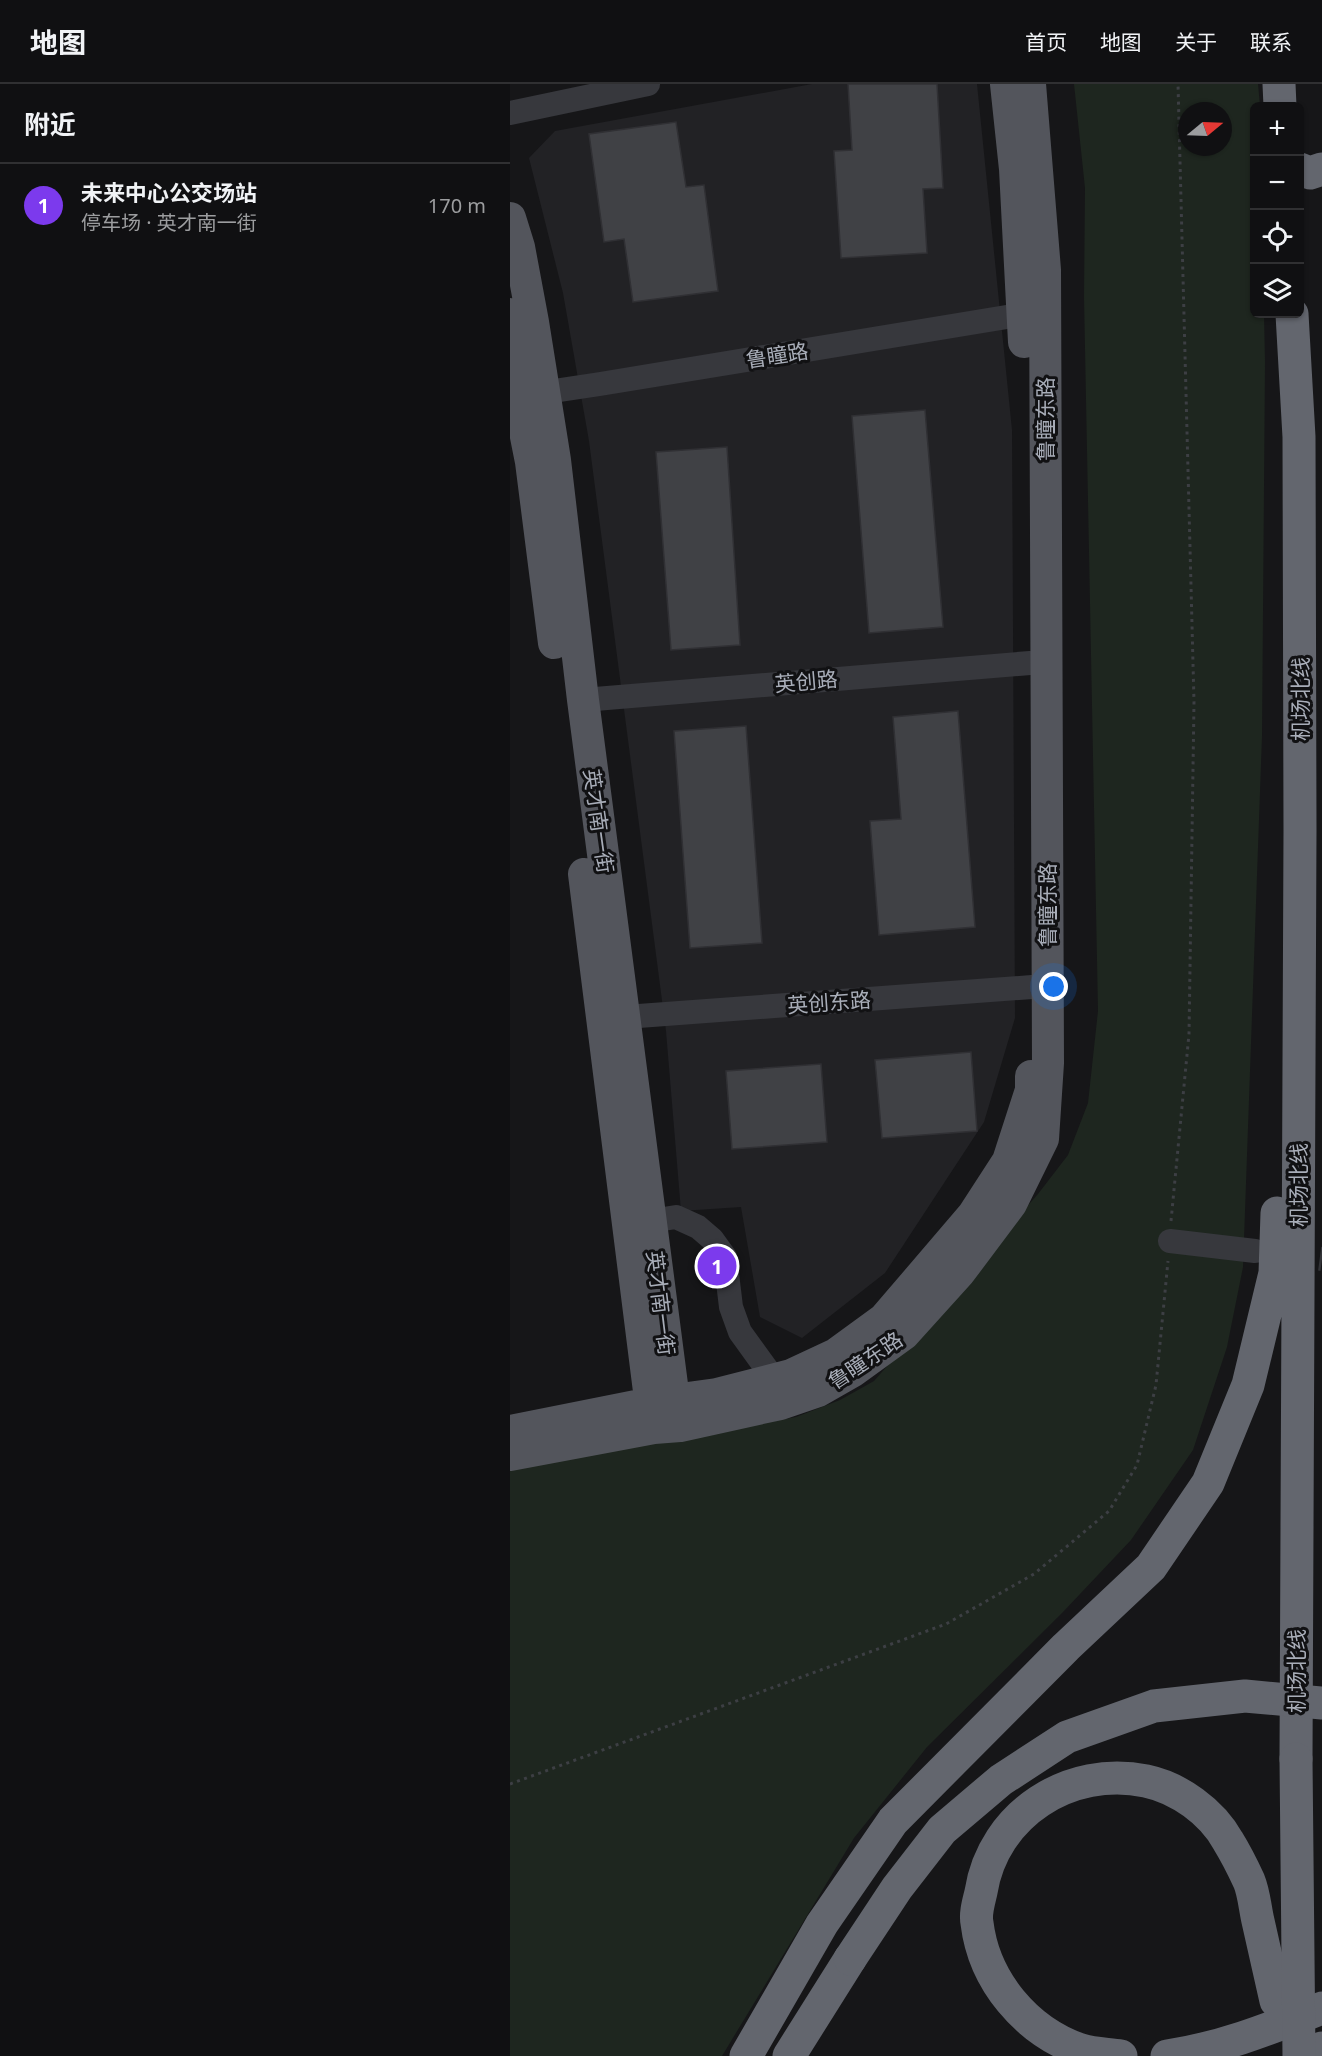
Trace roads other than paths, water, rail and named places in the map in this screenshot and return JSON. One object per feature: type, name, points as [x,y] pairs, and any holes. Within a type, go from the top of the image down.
[{"type":"highway","points":[[1279,84],[1280,102]]},
{"type":"highway","points":[[1304,171],[1310,173],[1322,169]]},
{"type":"highway","name":"机场北线","points":[[1292,318],[1299,437],[1300,831],[1287,1760],[1300,2056]]},
{"type":"highway","points":[[746,2056],[822,1924],[893,1821],[1066,1647],[1151,1567],[1208,1483],[1248,1385],[1265,1262],[1281,1097],[1300,831]]},
{"type":"highway","points":[[1265,1262],[1287,1760],[1276,2001],[1276,2056]]},
{"type":"highway","points":[[789,2056],[897,1888],[942,1830],[1001,1780],[1067,1737],[1154,1706],[1245,1695],[1322,1703]]},
{"type":"highway","points":[[1121,2056],[1082,2050],[1042,2031],[1005,1996],[987,1963],[976,1922],[983,1879],[996,1845],[1015,1821],[1037,1801],[1069,1786],[1104,1778],[1135,1778],[1160,1784],[1203,1809],[1227,1839],[1250,1883],[1276,2001]]},
{"type":"highway","points":[[1167,2056],[1200,2051],[1248,2037],[1322,2008]]},
{"type":"highway","points":[[1300,2056],[1322,2048]]},
{"type":"main road","name":"鲁瞳东路","points":[[510,1431],[780,1404],[818,1391],[853,1371],[904,1334],[960,1272],[1011,1204],[1043,1139],[1048,1063],[1034,313],[1006,84]]},
{"type":"main road","name":"鲁瞳东路","points":[[510,1455],[665,1414],[717,1394],[792,1375],[836,1354],[884,1319],[979,1206],[1008,1161],[1031,1090],[1030,663],[1034,313],[1045,270],[1030,84]]},
{"type":"main road","name":"英才南一街","points":[[510,218],[519,247],[534,322],[524,396],[555,460],[583,700],[651,1221],[665,1414]]},
{"type":"main road","name":"英才南一街","points":[[510,314],[524,396],[531,462],[665,1414]]},
{"type":"street","points":[[510,113],[648,84]]},
{"type":"street","name":"鲁瞳路","points":[[524,396],[1034,313]]},
{"type":"street","name":"英创路","points":[[583,700],[1030,663]]},
{"type":"street","name":"英创东路","points":[[625,1017],[1032,987]]},
{"type":"street","points":[[651,1221],[676,1217],[698,1227],[712,1239],[725,1257],[731,1307],[740,1332],[774,1379]]},
{"type":"street","points":[[1170,1241],[1265,1262]]},
{"type":"tunnel","points":[[1284,1254],[1322,1259]]},
{"type":"place","name":"未来中心公交场站","points":[[717,1266]]}]
